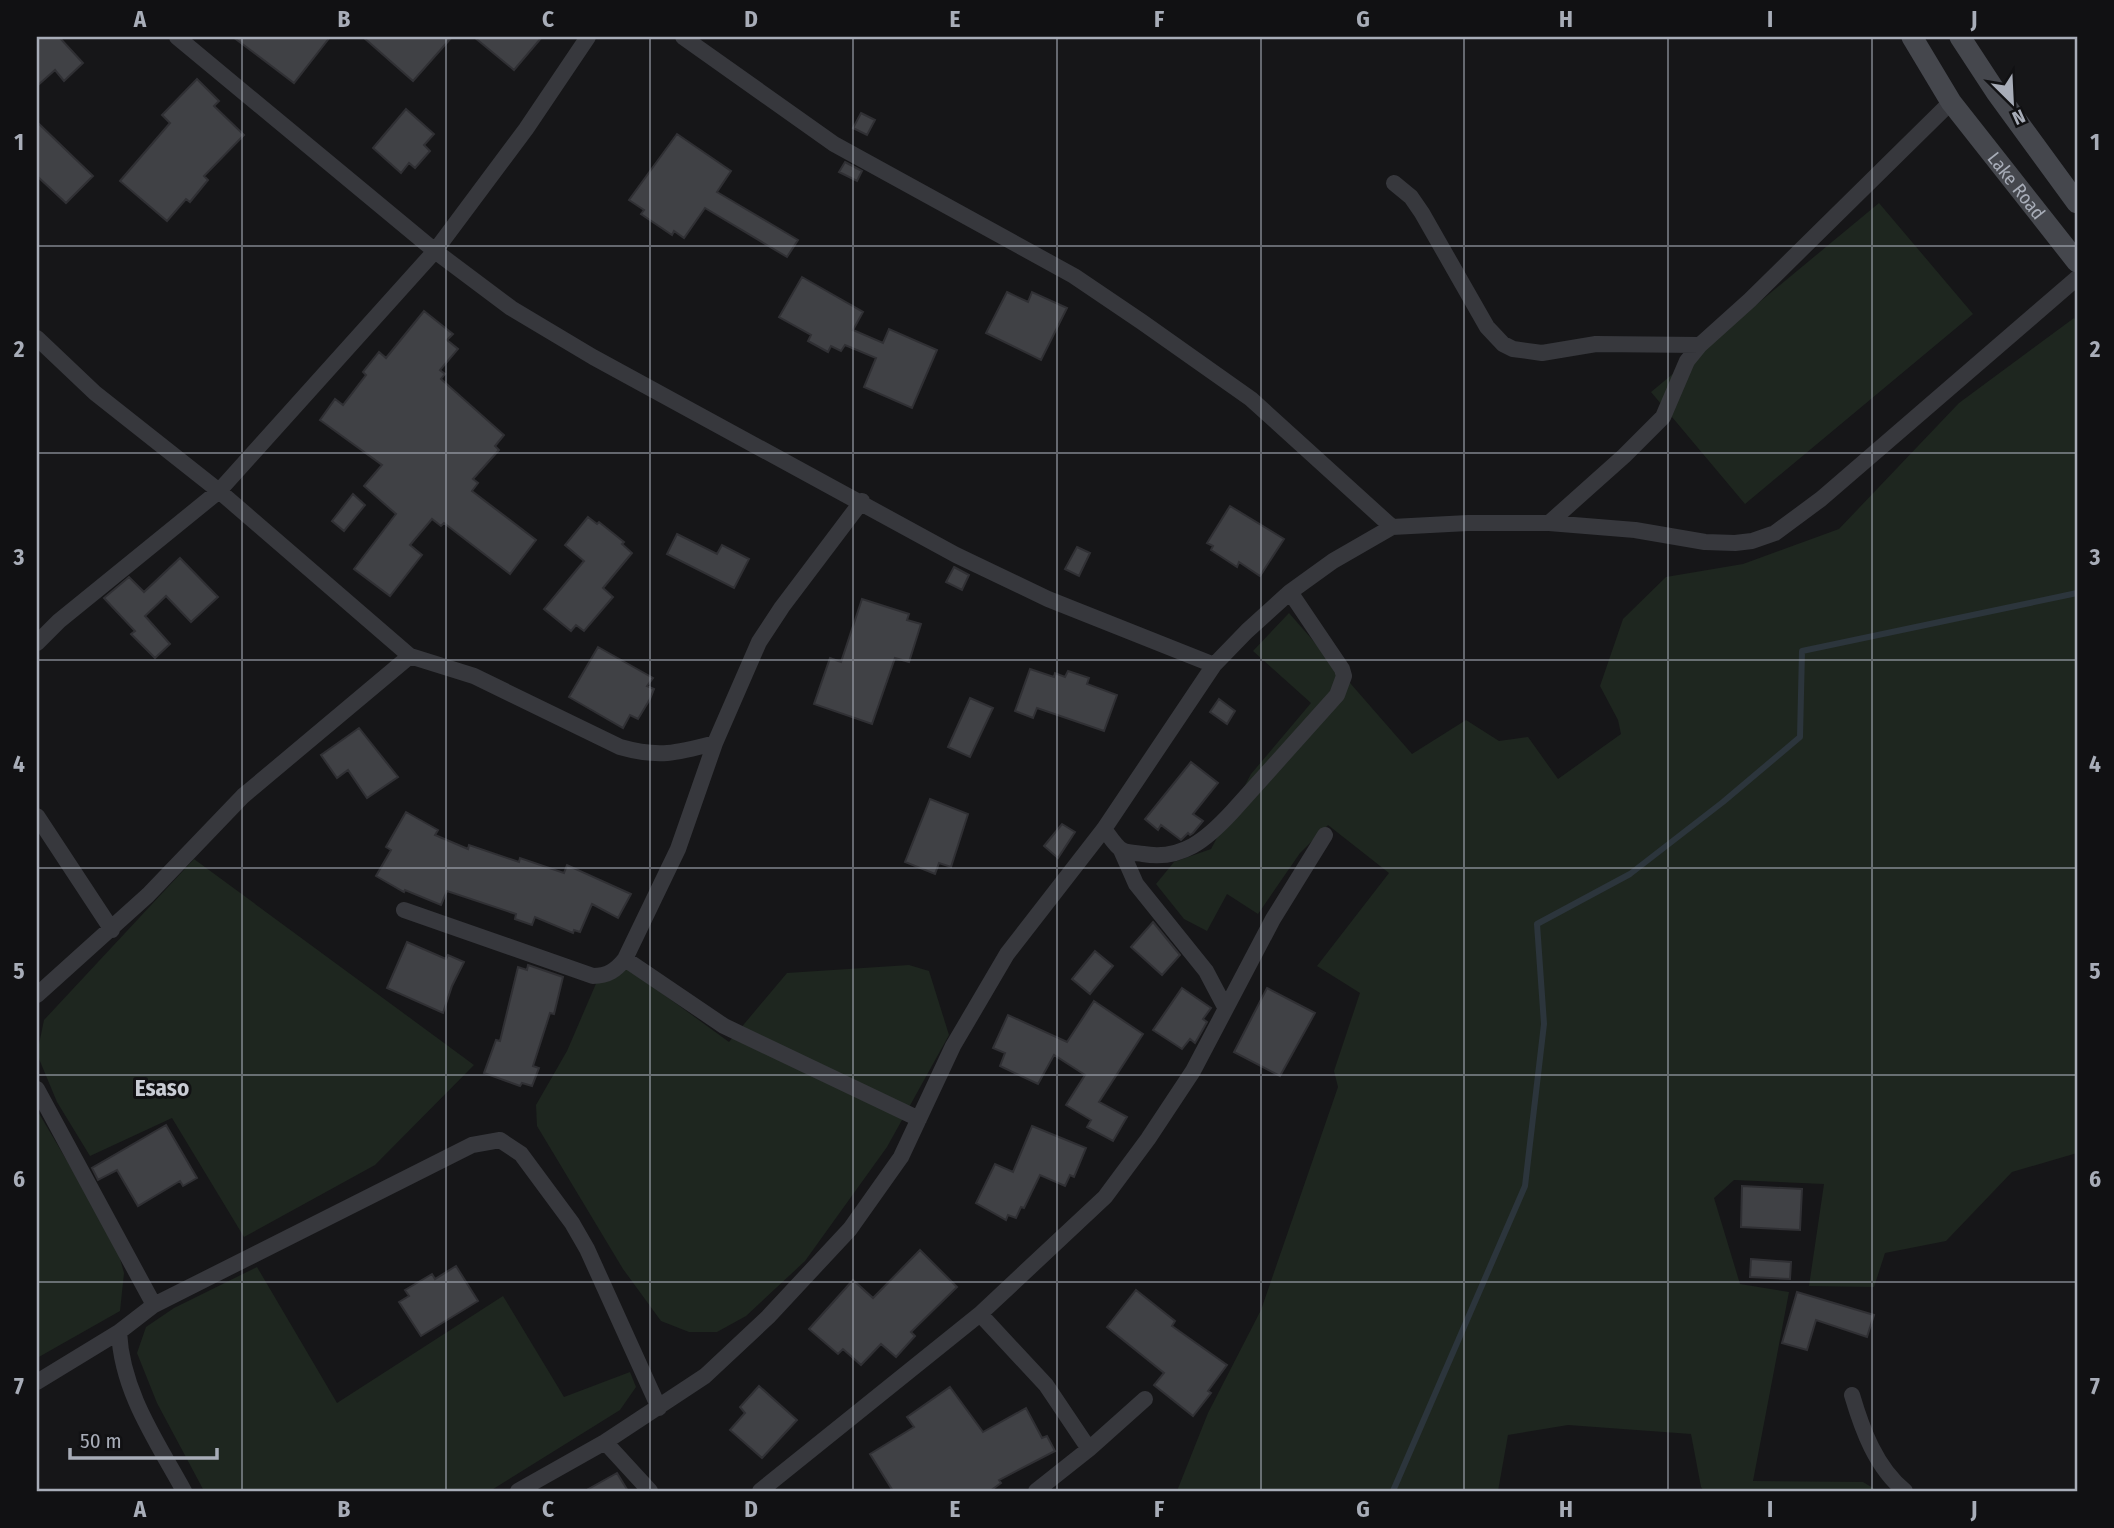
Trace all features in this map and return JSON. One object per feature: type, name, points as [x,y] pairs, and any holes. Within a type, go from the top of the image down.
[{"type":"main road","name":"Lake Road","points":[[1912,37],[1951,102],[2077,262]]},
{"type":"main road","name":"Lake Road","points":[[1960,37],[1996,92],[2077,203]]},
{"type":"street","points":[[177,37],[435,251],[511,308],[593,357],[862,501],[956,555],[1048,599],[1214,665]]},
{"type":"street","points":[[37,643],[59,621],[219,491],[435,251],[526,129],[587,37]]},
{"type":"street","points":[[683,37],[834,144],[1074,276],[1142,322],[1251,399],[1392,527]]},
{"type":"street","points":[[1549,523],[1663,417],[1687,361],[1700,345],[1750,300],[1951,102]]},
{"type":"street","points":[[1394,183],[1411,197],[1422,213],[1487,327],[1503,344],[1524,352],[1542,353],[1596,344],[1700,345]]},
{"type":"street","points":[[518,1491],[605,1442],[705,1376],[742,1344],[850,1229],[901,1157],[953,1046],[1007,954],[1104,829],[1214,665],[1290,592],[1333,561],[1392,527],[1549,523],[1635,530],[1705,542],[1744,542],[1775,533],[1821,499],[2077,278]]},
{"type":"street","points":[[37,338],[95,393],[219,491],[411,656],[474,676],[620,747],[644,754],[675,754],[715,743]]},
{"type":"street","points":[[404,911],[593,976],[611,972],[625,959],[678,849],[715,743],[759,642],[862,501]]},
{"type":"street","points":[[1121,850],[1154,856],[1174,855],[1195,846],[1232,812],[1337,695],[1344,676],[1342,668],[1290,592]]},
{"type":"street","points":[[37,995],[112,930],[243,796],[411,656]]},
{"type":"street","points":[[37,816],[112,930]]},
{"type":"street","points":[[1104,829],[1121,850],[1136,884],[1206,971],[1225,1007]]},
{"type":"street","points":[[760,1491],[980,1314],[1105,1197],[1193,1071],[1273,919],[1325,835]]},
{"type":"street","points":[[625,959],[724,1026],[919,1119]]},
{"type":"street","points":[[37,1089],[154,1305]]},
{"type":"street","points":[[37,1382],[119,1332],[154,1305],[472,1145],[500,1140],[521,1154],[577,1231],[596,1267],[659,1408]]},
{"type":"street","points":[[980,1314],[1046,1385],[1089,1449]]},
{"type":"street","points":[[119,1332],[120,1357],[126,1379],[137,1405],[184,1491]]},
{"type":"street","points":[[1852,1395],[1861,1425],[1884,1470],[1905,1491]]},
{"type":"street","points":[[1036,1491],[1145,1399]]},
{"type":"street","points":[[605,1442],[649,1491]]},
{"type":"shaded area","points":[[1879,203],[1973,314],[1745,504],[1651,392]]},
{"type":"shaded area","points":[[2074,318],[2077,322],[2077,1153],[2012,1172],[1946,1241],[1885,1253],[1874,1287],[1809,1286],[1824,1184],[1734,1180],[1714,1198],[1740,1284],[1789,1292],[1753,1481],[1863,1482],[1878,1491],[1704,1491],[1691,1434],[1568,1425],[1508,1435],[1498,1491],[1177,1491],[1208,1413],[1261,1310],[1338,1087],[1334,1071],[1360,993],[1317,966],[1389,873],[1328,825],[1300,853],[1258,914],[1227,894],[1207,931],[1184,919],[1156,884],[1174,862],[1211,849],[1251,774],[1311,703],[1253,651],[1289,613],[1412,754],[1466,720],[1499,741],[1528,737],[1558,779],[1621,734],[1618,720],[1600,686],[1623,619],[1666,577],[1743,564],[1839,529],[1959,403]]},
{"type":"shaded area","points":[[194,859],[474,1065],[375,1165],[244,1237],[172,1118],[90,1156],[57,1102],[37,1054],[44,1020]]},
{"type":"shaded area","points":[[909,965],[929,971],[949,1035],[887,1147],[805,1261],[746,1316],[717,1332],[689,1332],[661,1321],[623,1269],[537,1126],[536,1105],[567,1051],[601,972],[626,967],[729,1042],[787,973]]},
{"type":"shaded area","points":[[37,1110],[116,1244],[124,1273],[120,1311],[37,1358]]},
{"type":"shaded area","points":[[257,1267],[337,1403],[503,1296],[564,1397],[630,1372],[636,1387],[620,1410],[490,1491],[204,1491],[157,1403],[137,1353],[146,1327],[174,1308]]},
{"type":"building","points":[[37,37],[59,37],[83,63],[64,81],[55,70],[37,86]]},
{"type":"building","points":[[233,37],[330,37],[294,83]]},
{"type":"building","points":[[363,37],[452,37],[413,81]]},
{"type":"building","points":[[474,37],[542,37],[514,70]]},
{"type":"building","points":[[197,79],[219,101],[214,106],[244,135],[204,176],[208,180],[190,202],[186,199],[167,221],[120,181],[170,123],[162,115]]},
{"type":"building","points":[[406,109],[434,134],[424,145],[430,151],[415,168],[409,163],[401,173],[373,148]]},
{"type":"building","points":[[861,113],[875,120],[867,135],[853,128]]},
{"type":"building","points":[[37,122],[93,176],[66,203],[37,176]]},
{"type":"building","points":[[677,134],[731,171],[717,192],[798,240],[787,257],[705,208],[684,238],[674,231],[672,235],[641,214],[644,210],[629,200]]},
{"type":"building","points":[[845,162],[862,171],[857,181],[839,172]]},
{"type":"building","points":[[802,277],[863,312],[853,330],[883,343],[889,329],[937,350],[912,408],[864,387],[876,358],[845,345],[841,351],[831,346],[828,352],[808,341],[811,335],[779,317]]},
{"type":"building","points":[[1007,292],[1028,302],[1032,292],[1067,308],[1041,360],[986,333]]},
{"type":"building","points":[[424,311],[453,334],[447,340],[458,349],[440,370],[445,374],[441,379],[504,435],[495,446],[499,450],[473,479],[478,483],[472,491],[536,540],[510,574],[444,523],[441,526],[432,519],[410,545],[422,555],[390,596],[354,569],[396,514],[364,486],[382,465],[320,420],[335,399],[343,405],[366,375],[363,372],[379,352],[386,358]]},
{"type":"building","points":[[353,494],[365,505],[344,531],[332,521]]},
{"type":"building","points":[[1230,506],[1284,539],[1260,576],[1239,562],[1237,567],[1211,550],[1213,546],[1207,543]]},
{"type":"building","points":[[588,517],[597,524],[599,522],[624,542],[622,544],[632,553],[603,588],[613,597],[584,631],[576,625],[571,631],[544,609],[584,561],[565,545]]},
{"type":"building","points":[[677,534],[717,554],[722,545],[749,559],[734,588],[667,554]]},
{"type":"building","points":[[1077,547],[1090,553],[1079,576],[1065,569]]},
{"type":"building","points":[[180,558],[218,597],[191,622],[166,596],[145,616],[170,644],[155,658],[131,634],[135,631],[104,598],[129,577],[144,592]]},
{"type":"building","points":[[954,567],[969,575],[962,590],[946,582]]},
{"type":"building","points":[[862,599],[909,614],[907,620],[921,624],[909,662],[895,658],[872,724],[814,704],[830,658],[841,662]]},
{"type":"building","points":[[598,647],[653,678],[647,686],[654,689],[638,719],[630,715],[623,728],[569,697]]},
{"type":"building","points":[[1030,669],[1054,677],[1055,673],[1065,677],[1068,671],[1089,678],[1087,684],[1117,695],[1104,731],[1037,708],[1033,718],[1015,711]]},
{"type":"building","points":[[970,698],[993,708],[970,757],[948,747]]},
{"type":"building","points":[[1219,699],[1235,711],[1227,724],[1210,712]]},
{"type":"building","points":[[359,728],[398,777],[367,798],[348,770],[337,778],[321,755]]},
{"type":"building","points":[[1191,762],[1218,783],[1193,814],[1203,821],[1193,833],[1188,833],[1181,840],[1161,825],[1158,830],[1145,819]]},
{"type":"building","points":[[930,799],[968,814],[951,867],[939,863],[935,874],[905,862]]},
{"type":"building","points":[[406,812],[438,830],[435,835],[468,849],[469,845],[519,862],[520,858],[564,873],[567,865],[631,894],[618,918],[592,904],[580,932],[574,930],[573,933],[535,917],[532,925],[515,919],[516,914],[447,891],[441,905],[405,890],[404,892],[376,876],[391,850],[386,847]]},
{"type":"building","points":[[1062,824],[1075,832],[1058,858],[1044,846]]},
{"type":"building","points":[[1153,922],[1180,955],[1162,975],[1131,947]]},
{"type":"building","points":[[407,942],[446,959],[448,955],[464,962],[443,1013],[387,988]]},
{"type":"building","points":[[1095,951],[1113,966],[1090,994],[1072,979]]},
{"type":"building","points":[[528,965],[563,977],[554,1014],[550,1013],[533,1066],[539,1068],[532,1086],[522,1083],[520,1086],[484,1073],[496,1040],[500,1041],[518,967],[527,970]]},
{"type":"building","points":[[1182,988],[1211,1008],[1203,1019],[1207,1022],[1195,1043],[1190,1039],[1182,1049],[1153,1030]]},
{"type":"building","points":[[1267,988],[1315,1013],[1280,1076],[1234,1052]]},
{"type":"building","points":[[1094,1001],[1143,1034],[1099,1102],[1127,1117],[1113,1141],[1087,1127],[1091,1120],[1066,1105],[1085,1075],[1054,1055],[1038,1084],[1000,1066],[1005,1053],[993,1048],[1008,1015],[1067,1042]]},
{"type":"building","points":[[166,1125],[197,1178],[183,1186],[180,1181],[138,1206],[117,1170],[98,1180],[92,1168]]},
{"type":"building","points":[[1032,1126],[1086,1148],[1074,1177],[1070,1175],[1065,1186],[1040,1175],[1024,1208],[1021,1207],[1016,1218],[1008,1215],[1006,1220],[976,1203],[995,1164],[1013,1172]]},
{"type":"building","points":[[1742,1186],[1802,1189],[1800,1230],[1741,1227]]},
{"type":"building","points":[[920,1250],[957,1287],[911,1332],[915,1336],[896,1357],[881,1344],[861,1365],[843,1349],[838,1354],[809,1329],[853,1280],[873,1298]]},
{"type":"building","points":[[1751,1259],[1791,1262],[1790,1279],[1750,1277]]},
{"type":"building","points":[[456,1266],[478,1301],[421,1336],[399,1302],[409,1296],[405,1290],[432,1274],[435,1279]]},
{"type":"building","points":[[1136,1290],[1175,1321],[1172,1326],[1227,1365],[1208,1391],[1211,1393],[1193,1416],[1154,1385],[1164,1373],[1107,1327]]},
{"type":"building","points":[[1797,1292],[1874,1315],[1867,1337],[1816,1320],[1807,1350],[1782,1343]]},
{"type":"building","points":[[759,1386],[797,1420],[762,1458],[730,1430],[745,1413],[740,1407]]},
{"type":"building","points":[[950,1387],[983,1432],[1026,1408],[1042,1438],[1047,1436],[1055,1451],[999,1480],[1001,1483],[990,1491],[893,1491],[870,1454],[914,1427],[907,1417]]},
{"type":"building","points":[[617,1473],[628,1491],[585,1491]]},
{"type":"waterway","points":[[1393,1491],[1525,1186],[1544,1024],[1537,924],[1630,874],[1723,802],[1800,737],[1802,651],[2077,593]]},
{"type":"district","name":"Esaso","points":[[162,1088]]}]
